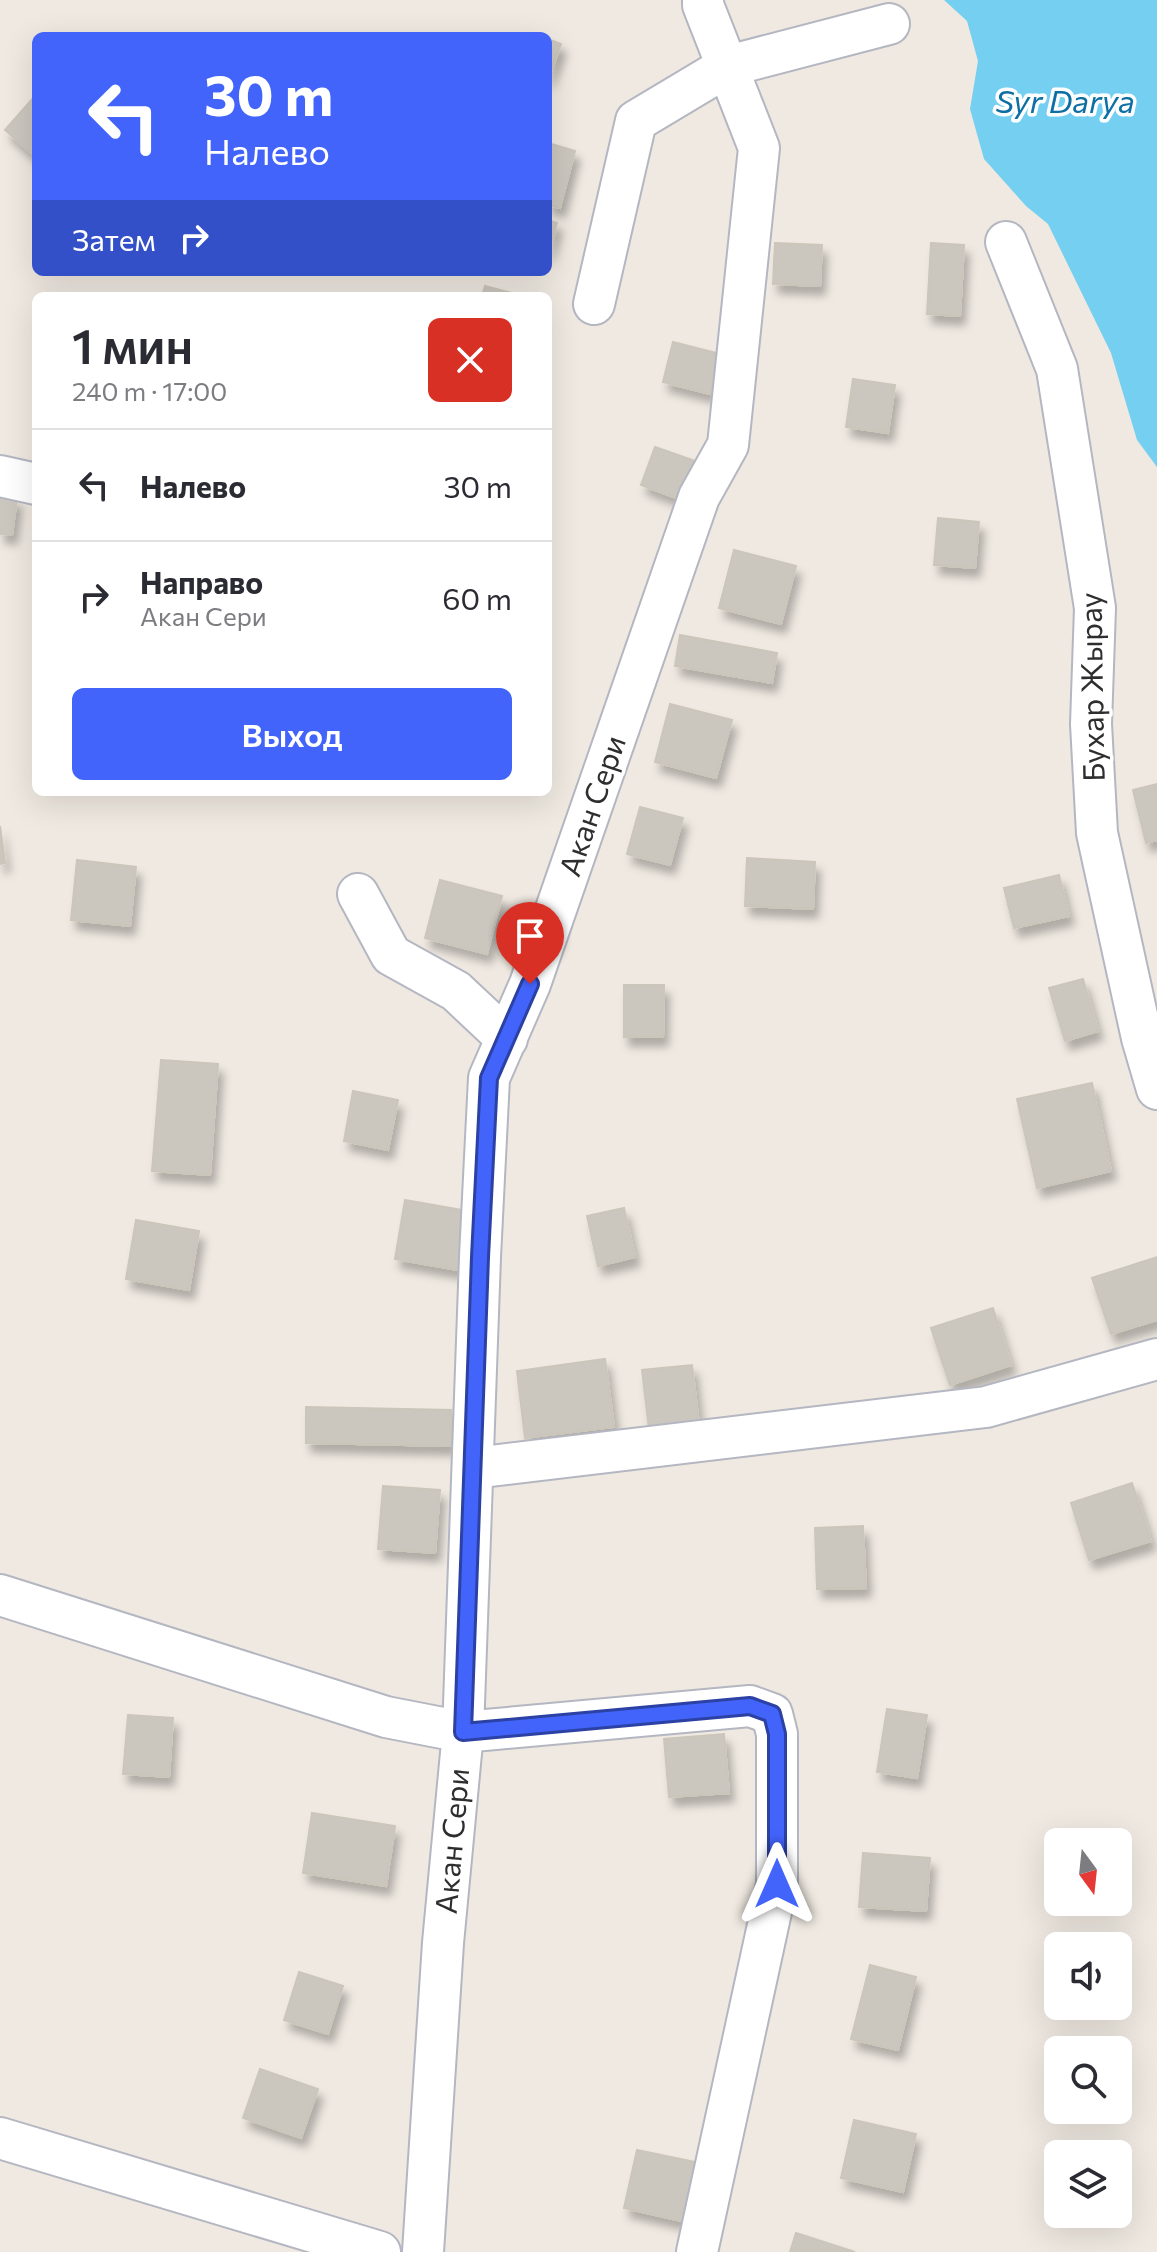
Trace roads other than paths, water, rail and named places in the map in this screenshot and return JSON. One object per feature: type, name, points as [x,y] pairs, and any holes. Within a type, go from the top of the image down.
[{"type":"street","name":"Акан Сери","points":[[423,2252],[443,1943],[463,1732],[489,1078],[530,984],[699,497],[728,445],[759,148],[703,0]]},
{"type":"street","points":[[594,304],[636,121],[728,66],[889,24]]},
{"type":"street","name":"Бухар Жырау","points":[[1006,242],[1057,369],[1095,608],[1091,724],[1097,833],[1142,1038],[1157,1089]]},
{"type":"street","points":[[0,476],[32,483]]},
{"type":"street","points":[[358,894],[391,955],[456,991],[507,1039]]},
{"type":"street","points":[[474,1468],[986,1407],[1157,1359]]},
{"type":"street","points":[[0,1595],[386,1717],[463,1732],[750,1706],[772,1714],[777,1734],[777,1884],[697,2252]]},
{"type":"street","points":[[0,2138],[380,2252]]},
{"type":"water","name":"Syr Darya","points":[[944,0],[1157,0],[1157,467],[1137,440],[1111,353],[1048,224],[1026,206],[984,159],[970,109],[978,61],[967,21]]}]
